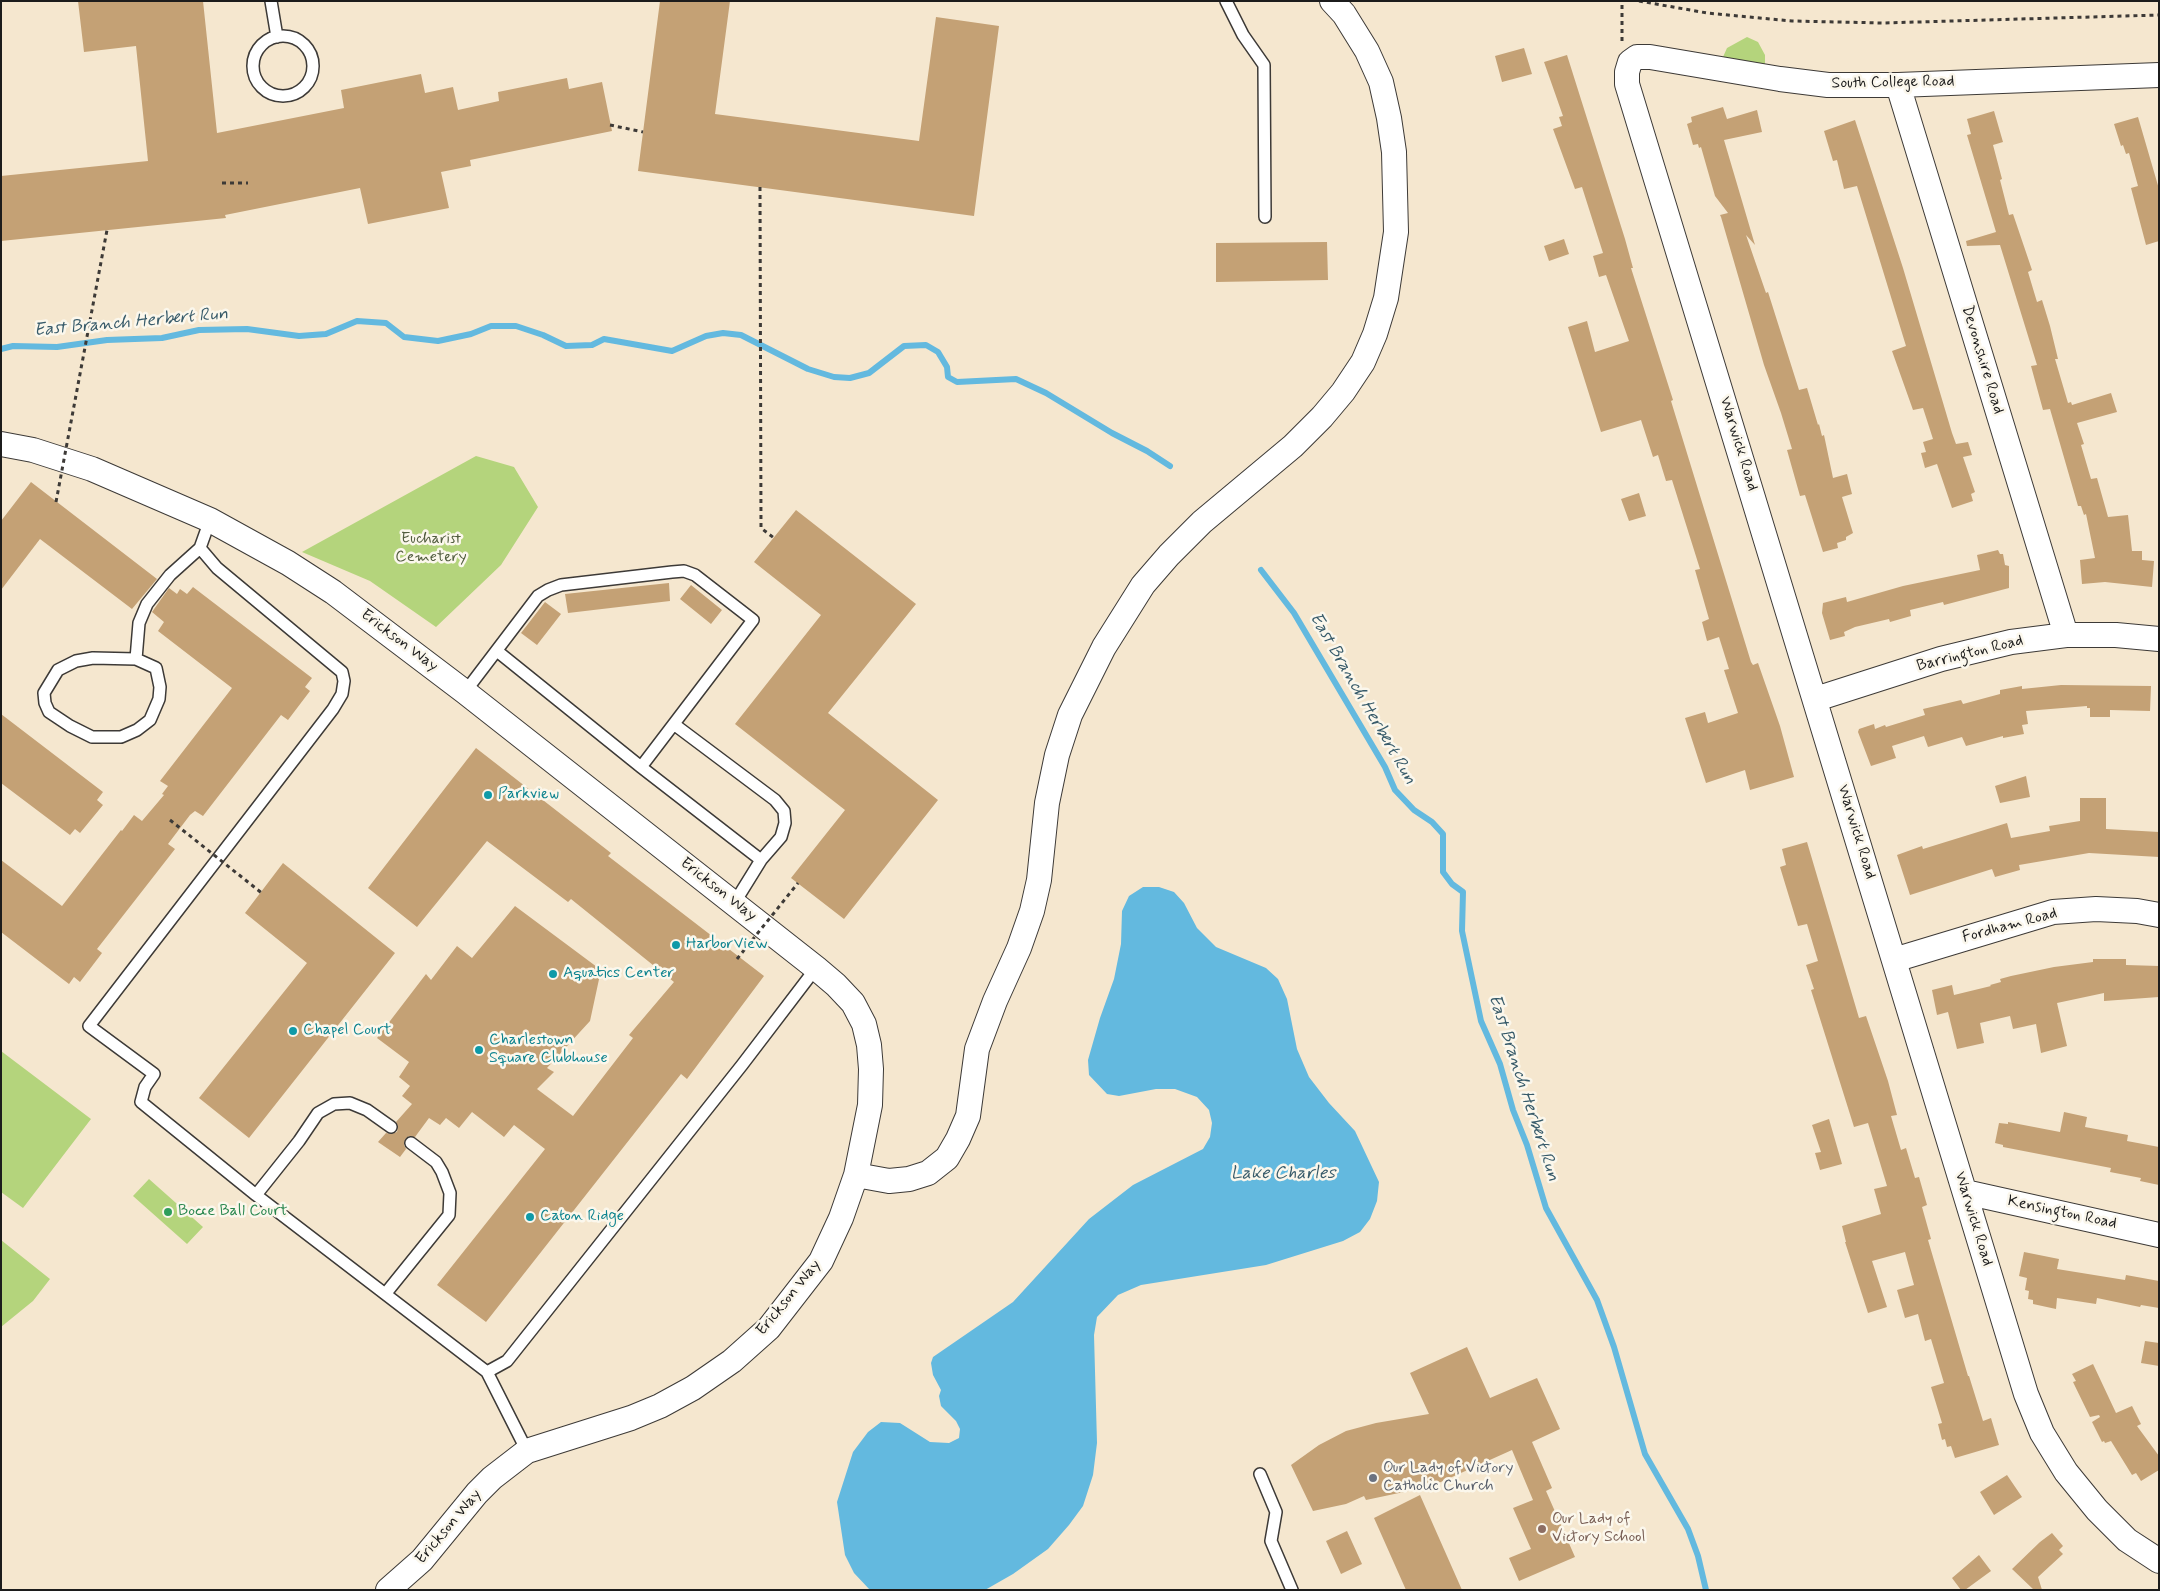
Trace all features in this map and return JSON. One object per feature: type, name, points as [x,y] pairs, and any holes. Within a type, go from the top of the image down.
[{"type":"street","points":[[856,1175],[889,1181],[909,1179],[928,1173],[946,1158],[958,1139],[968,1116],[977,1049],[995,1001],[1019,948],[1032,911],[1039,880],[1047,803],[1057,754],[1070,715],[1089,677],[1117,626],[1143,585],[1169,555],[1202,522],[1293,446],[1322,417],[1343,392],[1363,362],[1375,334],[1386,298],[1396,232],[1394,152],[1381,82],[1367,51],[1344,14],[1332,1]]},
{"type":"street","name":"South College Road","points":[[1630,62],[1637,57],[1650,57],[1780,79],[1828,85],[1898,85],[2159,75]]},
{"type":"street","name":"Warwick Road","points":[[1630,62],[1627,72],[1628,84],[2026,1394],[2042,1433],[2066,1472],[2097,1510],[2127,1540],[2159,1561]]},
{"type":"street","name":"Devonshire Road","points":[[1898,85],[2066,635]]},
{"type":"street","name":"Erickson Way","points":[[1,444],[33,450],[92,470],[210,520],[288,563],[333,592],[735,902],[836,985],[853,1003],[864,1024],[869,1045],[871,1069],[870,1105],[856,1175],[841,1218],[821,1261],[769,1328],[732,1360],[693,1388],[660,1406],[631,1418],[527,1451],[476,1493],[422,1560],[388,1590]]},
{"type":"street","name":"Barrington Road","points":[[1816,699],[1949,657],[2011,642],[2066,635],[2116,635],[2159,639]]},
{"type":"street","name":"Fordham Road","points":[[1894,960],[2053,912],[2096,909],[2137,911],[2159,916]]},
{"type":"street","name":"Kensington Road","points":[[1965,1192],[2159,1235]]},
{"type":"lane","points":[[271,1],[277,37]]},
{"type":"lane","points":[[1226,1],[1243,35],[1264,65],[1265,217]]},
{"type":"lane","points":[[288,36],[298,40],[307,47],[312,56],[314,67],[310,80],[303,89],[291,95],[280,96],[266,91],[255,77],[254,62],[259,48],[267,41],[277,37],[288,36]]},
{"type":"lane","points":[[136,659],[139,624],[148,604],[170,575],[200,548],[210,520]]},
{"type":"lane","points":[[200,548],[217,568],[342,672],[344,681],[342,694],[333,710],[89,1026],[154,1074],[145,1087],[142,1102],[256,1195],[487,1372],[527,1451]]},
{"type":"lane","points":[[465,692],[538,596],[548,590],[561,585],[672,572],[684,572],[695,575],[753,620],[675,725],[641,767]]},
{"type":"lane","points":[[497,651],[641,767],[761,860]]},
{"type":"lane","points":[[93,658],[136,659],[156,668],[160,687],[159,699],[150,720],[136,730],[121,737],[92,737],[70,726],[49,712],[45,703],[44,693],[58,670],[76,661],[93,658]]},
{"type":"lane","points":[[675,725],[775,800],[784,811],[786,823],[781,836],[761,860],[735,902]]},
{"type":"lane","points":[[487,1372],[507,1361],[742,1065],[816,968]]},
{"type":"lane","points":[[256,1195],[300,1141],[318,1114],[334,1104],[350,1103],[366,1110],[391,1127]]},
{"type":"lane","points":[[386,1293],[449,1215],[450,1194],[442,1172],[436,1162],[411,1142]]},
{"type":"lane","points":[[1260,1474],[1276,1512],[1271,1541],[1292,1590]]},
{"type":"path","points":[[1622,1],[1622,41],[1630,62]]},
{"type":"path","points":[[1639,1],[1707,13],[1810,21],[1883,23],[2159,15]]},
{"type":"path","points":[[610,124],[643,132]]},
{"type":"path","points":[[222,183],[248,183]]},
{"type":"path","points":[[760,187],[761,528],[774,538]]},
{"type":"path","points":[[56,502],[107,230]]},
{"type":"path","points":[[170,820],[263,894]]},
{"type":"path","points":[[737,959],[798,883]]},
{"type":"green space","points":[[1747,37],[1758,42],[1765,55],[1765,64],[1723,57],[1727,48]]},
{"type":"green space","name":"Eucharist Cemetery","points":[[476,456],[514,467],[538,507],[501,565],[436,627],[370,581],[302,552]]},
{"type":"green space","points":[[1,1051],[91,1119],[23,1208],[1,1192]]},
{"type":"green space","name":"Bocce Ball Court","points":[[149,1179],[203,1227],[187,1244],[133,1196]]},
{"type":"green space","points":[[1,1240],[50,1279],[33,1301],[1,1327]]},
{"type":"water","name":"Lake Charles","points":[[1143,887],[1159,887],[1174,892],[1184,903],[1197,928],[1216,947],[1266,968],[1278,979],[1287,999],[1297,1049],[1309,1077],[1329,1103],[1355,1131],[1379,1182],[1377,1201],[1370,1219],[1360,1232],[1343,1241],[1266,1265],[1141,1285],[1118,1295],[1097,1317],[1094,1335],[1097,1443],[1093,1475],[1083,1506],[1069,1525],[1048,1549],[1013,1574],[985,1590],[870,1590],[854,1573],[845,1555],[837,1502],[853,1452],[868,1432],[881,1422],[900,1423],[930,1442],[949,1443],[959,1438],[960,1429],[956,1421],[941,1406],[939,1396],[941,1390],[933,1375],[931,1363],[933,1357],[1013,1302],[1089,1219],[1133,1185],[1203,1149],[1210,1137],[1212,1123],[1209,1110],[1197,1097],[1175,1089],[1156,1089],[1119,1096],[1107,1094],[1089,1075],[1088,1060],[1114,979],[1121,944],[1122,911],[1129,896]]},
{"type":"building","points":[[78,1],[203,1],[217,133],[344,108],[341,90],[421,74],[425,93],[453,87],[458,110],[499,101],[498,92],[567,78],[569,89],[602,82],[612,131],[470,160],[471,166],[441,172],[449,208],[368,224],[360,188],[225,215],[226,218],[1,241],[1,176],[148,161],[136,46],[84,52]]},
{"type":"building","points":[[660,1],[730,1],[715,114],[919,141],[936,17],[999,26],[974,216],[638,171]]},
{"type":"building","points":[[1524,48],[1532,74],[1502,82],[1495,56]]},
{"type":"building","points":[[1567,55],[1625,239],[1633,268],[1631,268],[1673,400],[1671,401],[1751,662],[1753,665],[1758,663],[1780,726],[1794,777],[1750,790],[1745,770],[1706,783],[1685,718],[1705,712],[1708,723],[1738,713],[1724,670],[1729,669],[1719,637],[1707,641],[1702,622],[1709,619],[1695,570],[1700,569],[1672,480],[1666,481],[1658,455],[1653,457],[1641,420],[1601,432],[1568,327],[1587,321],[1595,352],[1629,341],[1606,275],[1599,277],[1593,256],[1603,253],[1582,187],[1575,189],[1553,129],[1562,126],[1559,117],[1563,116],[1544,62]]},
{"type":"building","points":[[1723,107],[1727,119],[1757,110],[1762,132],[1724,140],[1755,245],[1746,235],[1766,293],[1768,292],[1799,390],[1807,388],[1818,425],[1822,436],[1824,435],[1833,478],[1847,474],[1852,494],[1842,497],[1853,533],[1846,537],[1846,540],[1837,543],[1838,548],[1823,552],[1805,495],[1800,496],[1787,450],[1792,449],[1764,365],[1720,215],[1728,213],[1715,196],[1701,147],[1699,148],[1698,144],[1693,145],[1687,124],[1692,122],[1691,117]]},
{"type":"building","points":[[1994,111],[2003,142],[1993,145],[2002,179],[2000,180],[2009,215],[2013,214],[2032,270],[2028,272],[2037,302],[2042,300],[2050,326],[2058,359],[2055,359],[2068,403],[2071,402],[2072,405],[2111,393],[2117,412],[2077,423],[2084,444],[2081,445],[2091,479],[2097,478],[2108,517],[2128,515],[2132,551],[2142,551],[2142,560],[2154,561],[2152,587],[2105,582],[2082,584],[2080,560],[2095,558],[2086,514],[2084,515],[2081,506],[2078,506],[2050,409],[2043,410],[2031,366],[2037,365],[2000,245],[1967,246],[1966,241],[1996,232],[1967,135],[1971,134],[1967,119]]},
{"type":"building","points":[[2138,117],[2159,189],[2159,241],[2146,245],[2131,188],[2138,186],[2129,153],[2126,154],[2123,145],[2121,146],[2114,124]]},
{"type":"building","points":[[1855,120],[1903,268],[1952,433],[1956,444],[1968,442],[1972,455],[1963,457],[1975,492],[1971,494],[1973,501],[1952,508],[1937,464],[1925,468],[1921,453],[1926,452],[1923,442],[1933,439],[1923,408],[1913,410],[1892,351],[1906,346],[1857,186],[1844,189],[1837,160],[1833,161],[1824,131]]},
{"type":"building","points":[[1564,239],[1569,254],[1549,261],[1544,246]]},
{"type":"building","points":[[1327,242],[1328,280],[1216,282],[1216,243]]},
{"type":"building","points":[[31,482],[157,579],[132,609],[40,539],[1,590],[1,521]]},
{"type":"building","points":[[1639,493],[1646,516],[1629,521],[1621,499]]},
{"type":"building","points":[[796,510],[916,604],[828,713],[938,800],[844,919],[791,878],[845,810],[735,724],[821,615],[754,562]]},
{"type":"building","points":[[1998,550],[2000,554],[2003,554],[2005,565],[2009,566],[2009,588],[1944,605],[1943,602],[1910,610],[1911,616],[1890,622],[1889,619],[1855,627],[1844,632],[1845,636],[1830,640],[1822,613],[1823,603],[1846,597],[1847,602],[1903,586],[1980,570],[1977,555]]},
{"type":"building","points":[[669,583],[670,601],[568,613],[565,594]]},
{"type":"building","points":[[691,585],[722,610],[711,624],[680,599]]},
{"type":"building","points":[[193,587],[312,678],[305,687],[310,691],[288,720],[281,715],[203,816],[195,811],[190,815],[168,844],[175,849],[97,949],[102,953],[80,982],[74,977],[69,984],[1,932],[1,860],[62,906],[134,815],[142,821],[164,795],[162,794],[168,786],[160,781],[232,688],[158,631],[164,622],[152,612],[169,588],[177,594],[180,589],[187,594]]},
{"type":"building","points":[[545,602],[561,614],[537,645],[521,633]]},
{"type":"building","points":[[2061,685],[2151,686],[2150,711],[2110,710],[2110,717],[2090,717],[2090,708],[2087,708],[2087,706],[2026,711],[2028,724],[2022,725],[2024,734],[2003,738],[2003,736],[1966,746],[1962,737],[1928,747],[1924,736],[1892,746],[1896,758],[1871,766],[1858,732],[1859,729],[1874,724],[1875,729],[1925,715],[1923,709],[1961,700],[1963,704],[2000,694],[2000,690],[2022,686],[2022,689]]},
{"type":"building","points":[[1,714],[103,792],[97,800],[103,805],[80,833],[75,829],[70,835],[1,783]]},
{"type":"building","points":[[476,748],[611,853],[608,856],[764,976],[687,1079],[681,1074],[486,1322],[437,1285],[545,1149],[514,1125],[504,1137],[472,1112],[459,1128],[446,1118],[440,1125],[429,1118],[415,1137],[409,1136],[405,1139],[404,1145],[406,1149],[400,1157],[378,1142],[386,1133],[397,1132],[396,1122],[412,1104],[402,1096],[410,1086],[399,1077],[409,1062],[377,1038],[426,974],[431,980],[457,946],[472,958],[515,906],[601,970],[590,1021],[547,1068],[554,1072],[537,1089],[573,1116],[633,1038],[629,1035],[674,982],[571,899],[568,902],[487,841],[417,927],[368,888]]},
{"type":"building","points":[[2026,776],[2030,797],[2000,803],[1995,786]]},
{"type":"building","points":[[2080,798],[2106,798],[2106,829],[2159,832],[2159,857],[2089,853],[2019,865],[2020,870],[1995,877],[1992,869],[1910,895],[1897,855],[1922,846],[1923,849],[2007,823],[2011,838],[2050,831],[2049,826],[2080,821]]},
{"type":"building","points":[[1807,842],[1859,1018],[1866,1016],[1888,1081],[1897,1115],[1891,1116],[1901,1150],[1906,1148],[1915,1178],[1919,1177],[1927,1205],[1922,1207],[1931,1239],[1928,1240],[1968,1376],[1983,1421],[1991,1418],[1999,1445],[1955,1458],[1951,1446],[1947,1447],[1945,1439],[1942,1440],[1938,1424],[1942,1423],[1931,1387],[1944,1383],[1931,1339],[1925,1341],[1918,1314],[1905,1318],[1897,1290],[1914,1285],[1905,1252],[1872,1261],[1887,1307],[1868,1313],[1845,1242],[1842,1226],[1881,1214],[1874,1189],[1887,1186],[1868,1123],[1854,1127],[1811,990],[1814,989],[1806,965],[1818,961],[1807,924],[1798,926],[1780,867],[1786,865],[1782,849]]},
{"type":"building","name":"Chapel Court","points":[[283,863],[395,953],[249,1138],[199,1098],[307,963],[245,913]]},
{"type":"building","points":[[2093,959],[2126,959],[2126,965],[2159,966],[2159,997],[2104,1001],[2104,993],[2057,1003],[2067,1046],[2041,1053],[2036,1024],[2013,1029],[2010,1016],[1980,1023],[1984,1043],[1957,1049],[1948,1012],[1937,1015],[1932,990],[1952,985],[1954,995],[1991,986],[2001,982],[2000,979],[2011,976],[2054,967],[2093,962]]},
{"type":"building","points":[[2064,1112],[2087,1117],[2085,1127],[2128,1135],[2127,1141],[2159,1147],[2159,1185],[2140,1181],[2141,1178],[2110,1172],[2111,1168],[2003,1147],[2003,1145],[1995,1143],[1999,1123],[2008,1124],[2008,1122],[2060,1132]]},
{"type":"building","points":[[1829,1119],[1842,1164],[1820,1170],[1815,1153],[1821,1152],[1812,1125]]},
{"type":"building","points":[[2024,1252],[2059,1259],[2057,1269],[2125,1280],[2126,1275],[2159,1281],[2159,1308],[2141,1305],[2140,1307],[2097,1298],[2096,1304],[2057,1298],[2056,1309],[2033,1304],[2033,1300],[2028,1299],[2029,1291],[2025,1290],[2027,1278],[2019,1276]]},
{"type":"building","points":[[2145,1341],[2159,1343],[2159,1366],[2141,1363]]},
{"type":"building","name":"Our Lady of Victory Catholic Church","points":[[1467,1347],[1490,1398],[1537,1378],[1560,1429],[1532,1442],[1552,1488],[1546,1491],[1575,1557],[1519,1581],[1509,1558],[1531,1549],[1513,1508],[1533,1500],[1512,1450],[1432,1486],[1366,1500],[1364,1496],[1346,1504],[1313,1511],[1291,1465],[1319,1445],[1346,1431],[1376,1423],[1429,1414],[1410,1373]]},
{"type":"building","points":[[2093,1364],[2116,1413],[2132,1406],[2141,1424],[2137,1426],[2159,1456],[2159,1470],[2141,1481],[2136,1473],[2132,1475],[2111,1441],[2102,1442],[2092,1422],[2100,1417],[2099,1415],[2090,1417],[2073,1382],[2076,1381],[2072,1374]]},
{"type":"building","points":[[2007,1475],[2022,1497],[1994,1515],[1980,1492]]},
{"type":"building","points":[[1420,1495],[1462,1590],[1406,1590],[1374,1518]]},
{"type":"building","points":[[1347,1531],[1362,1564],[1341,1574],[1326,1541]]},
{"type":"building","points":[[2052,1533],[2063,1546],[2059,1550],[2063,1554],[2038,1577],[2042,1590],[2034,1590],[2012,1569]]},
{"type":"building","points":[[1979,1555],[1991,1571],[1965,1590],[1961,1590],[1952,1578]]},
{"type":"waterway","name":"East Branch Herbert Run","points":[[1,349],[13,346],[57,347],[107,340],[162,338],[199,330],[247,329],[299,336],[326,334],[357,321],[386,323],[404,337],[438,341],[471,334],[491,326],[516,326],[543,335],[566,346],[592,345],[604,339],[672,351],[706,336],[723,333],[741,335],[808,369],[834,377],[850,378],[869,373],[904,346],[926,345],[938,352],[947,367],[948,377],[957,382],[1016,379],[1046,393],[1170,466]]},
{"type":"waterway","name":"East Branch Herbert Run","points":[[1261,570],[1294,613],[1385,767],[1395,790],[1414,810],[1432,822],[1443,834],[1443,872],[1452,884],[1463,892],[1462,931],[1481,1021],[1500,1064],[1513,1110],[1527,1145],[1546,1208],[1597,1300],[1614,1347],[1645,1454],[1688,1529],[1698,1556],[1706,1590]]},
{"type":"place","name":"Parkview","points":[[488,795]]},
{"type":"place","name":"HarborView","points":[[676,945]]},
{"type":"place","name":"Aquatics Center","points":[[553,974]]},
{"type":"place","name":"Chapel Court","points":[[293,1031]]},
{"type":"place","name":"Charlestown Square Clubhouse","points":[[479,1050]]},
{"type":"place","name":"Bocce Ball Court","points":[[168,1212]]},
{"type":"place","name":"Caton Ridge","points":[[530,1217]]},
{"type":"place","name":"Our Lady of Victory Catholic Church","points":[[1373,1478]]},
{"type":"place","name":"Our Lady of Victory School","points":[[1542,1529]]}]
